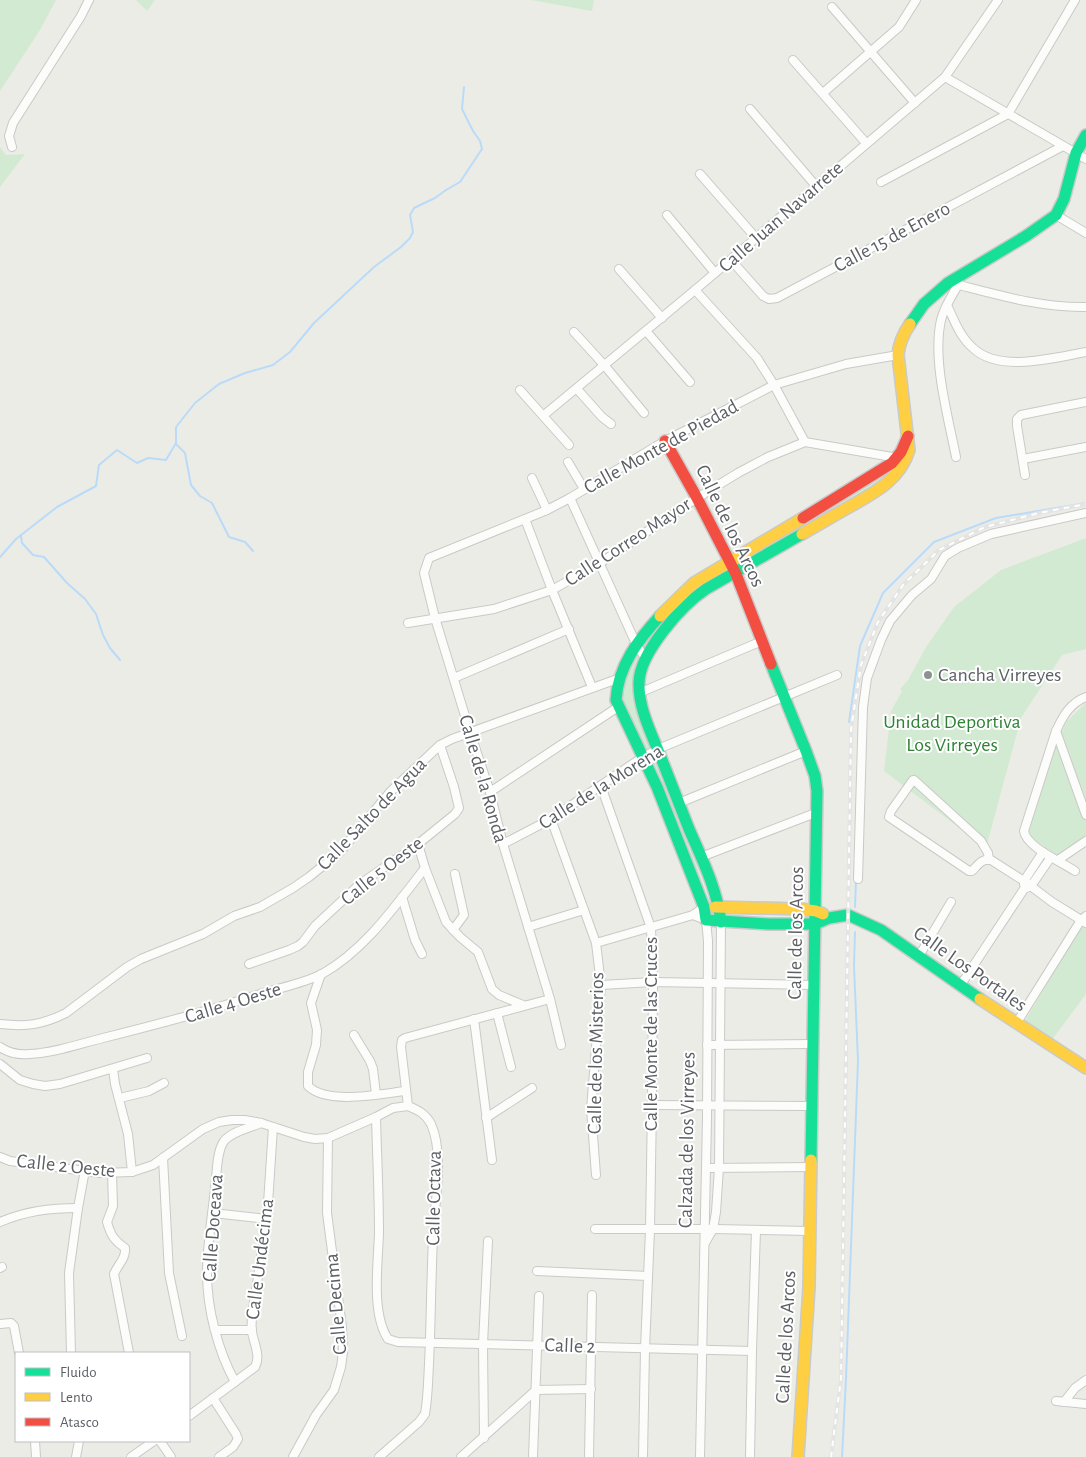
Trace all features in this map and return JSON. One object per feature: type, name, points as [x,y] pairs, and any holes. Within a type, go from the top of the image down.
[{"type":"street","points":[[12,147],[9,136],[13,124],[81,16],[89,0]]},
{"type":"street","points":[[823,94],[872,53],[899,27],[916,0]]},
{"type":"street","name":"Calle Juan Navarrete","points":[[544,415],[731,260],[945,77],[998,0]]},
{"type":"street","points":[[881,182],[1008,114],[1075,0]]},
{"type":"street","points":[[832,7],[915,103]]},
{"type":"street","points":[[793,60],[866,144]]},
{"type":"street","points":[[945,77],[1081,156]]},
{"type":"street","points":[[750,109],[816,186]]},
{"type":"street","points":[[721,922],[720,907],[711,881],[678,803],[639,693],[640,673],[646,658],[672,620],[702,592],[878,490],[898,473],[908,457],[909,450],[898,355],[902,338],[909,324],[924,304],[1056,215],[1081,156],[1086,135]]},
{"type":"street","name":"Calle 15 de Enero","points":[[731,260],[763,296],[769,299],[777,298],[1063,146]]},
{"type":"street","points":[[700,174],[756,238]]},
{"type":"street","points":[[667,215],[715,273]]},
{"type":"street","points":[[1056,215],[1086,233]]},
{"type":"street","points":[[619,269],[662,318]]},
{"type":"street","points":[[953,284],[941,321],[939,352],[943,387],[956,456]]},
{"type":"street","points":[[953,284],[1044,305],[1062,307],[1086,306]]},
{"type":"street","points":[[695,290],[753,352],[774,385],[805,442],[898,458]]},
{"type":"street","points":[[947,305],[966,341],[977,352],[999,362],[1053,358],[1086,352]]},
{"type":"street","points":[[646,331],[690,382]]},
{"type":"street","points":[[574,332],[644,413]]},
{"type":"street","name":"Calle Monte de Piedad","points":[[429,558],[548,510],[665,441],[774,385],[846,364],[898,355]]},
{"type":"street","points":[[577,389],[602,417],[611,424]]},
{"type":"street","points":[[520,390],[569,445]]},
{"type":"street","points":[[1025,475],[1016,422],[1021,415],[1086,402]]},
{"type":"street","points":[[706,920],[704,907],[657,787],[618,707],[616,696],[624,667],[660,615],[685,590],[892,463],[898,458],[908,436]]},
{"type":"street","name":"Calle de los Arcos","points":[[665,441],[698,498],[736,574],[806,750],[815,776],[817,791],[809,1287],[798,1457]]},
{"type":"street","name":"Calle Correo Mayor","points":[[408,623],[494,610],[552,590],[600,563],[738,473],[768,457],[805,442]]},
{"type":"street","points":[[1023,459],[1086,447]]},
{"type":"street","points":[[568,462],[584,490]]},
{"type":"street","points":[[532,478],[548,510]]},
{"type":"street","points":[[570,498],[637,646],[646,658]]},
{"type":"street","points":[[858,879],[863,707],[868,678],[880,640],[890,620],[930,579],[945,556],[958,548],[991,534],[1086,513]]},
{"type":"street","points":[[525,520],[592,687]]},
{"type":"street","name":"Calle de la Ronda","points":[[429,558],[424,573],[435,618],[490,792],[502,844],[550,999],[561,1045]]},
{"type":"street","points":[[454,678],[569,629]]},
{"type":"street","points":[[639,693],[762,641]]},
{"type":"street","name":"Calle de la Morena","points":[[502,844],[551,819],[643,757],[658,749],[837,675]]},
{"type":"street","name":"Calle Salto de Agua","points":[[0,1024],[26,1026],[58,1017],[134,963],[203,934],[234,916],[260,907],[293,888],[326,865],[340,852],[390,792],[440,745],[470,732],[620,678]]},
{"type":"street","points":[[1075,870],[1043,852],[1026,838],[1024,831],[1056,731],[1074,702],[1086,696]]},
{"type":"street","points":[[490,792],[618,707]]},
{"type":"street","points":[[1056,731],[1086,815]]},
{"type":"street","name":"Calle 5 Oeste","points":[[249,964],[298,946],[315,926],[360,884],[418,844],[455,814],[459,808],[440,745]]},
{"type":"street","points":[[678,803],[806,750]]},
{"type":"street","points":[[989,860],[988,853],[981,841],[913,780],[891,811],[889,817],[970,871],[983,860],[989,860],[1052,902],[1084,920],[1016,1024]]},
{"type":"street","name":"Calle Monte de las Cruces","points":[[601,786],[652,928],[650,1230],[643,1457]]},
{"type":"street","points":[[701,857],[818,812]]},
{"type":"street","name":"Calle de los Misterios","points":[[551,819],[596,943],[601,985],[591,1109],[596,1175]]},
{"type":"street","points":[[1026,885],[1055,859],[1086,840]]},
{"type":"street","points":[[418,844],[425,868],[446,922],[478,952],[492,989],[499,995],[523,1005]]},
{"type":"street","points":[[960,986],[1026,885],[1043,852]]},
{"type":"street","name":"Calle 4 Oeste","points":[[0,1047],[12,1054],[30,1054],[75,1045],[227,1006],[321,974],[347,957],[369,936],[425,868]]},
{"type":"street","points":[[453,930],[464,914],[455,874]]},
{"type":"street","points":[[402,897],[415,940],[422,954]]},
{"type":"street","points":[[919,956],[951,902]]},
{"type":"street","points":[[596,943],[693,915],[704,907],[816,911],[829,918]]},
{"type":"street","points":[[528,927],[584,910]]},
{"type":"street","name":"Calle Los Portales","points":[[693,915],[706,920],[721,922],[815,924],[829,918],[848,915],[867,922],[1016,1024],[1086,1068]]},
{"type":"street","name":"Calzada de los Virreyes","points":[[705,1245],[708,983],[706,920]]},
{"type":"street","name":"Calzada de los Virreyes","points":[[705,1245],[713,1229],[719,1168],[721,922]]},
{"type":"street","points":[[321,974],[311,1003],[316,1030],[316,1044],[308,1072],[308,1086],[317,1091],[343,1098],[405,1091]]},
{"type":"street","points":[[601,985],[653,982],[814,985]]},
{"type":"street","points":[[408,1106],[400,1047],[402,1040],[550,999]]},
{"type":"street","points":[[496,1013],[511,1067]]},
{"type":"street","points":[[474,1019],[492,1160]]},
{"type":"street","points":[[354,1035],[370,1061],[376,1094]]},
{"type":"street","points":[[707,1045],[813,1044]]},
{"type":"street","points":[[0,1064],[20,1080],[45,1086],[60,1084],[147,1058]]},
{"type":"street","points":[[113,1069],[128,1134],[132,1172]]},
{"type":"street","points":[[120,1098],[150,1091],[164,1083]]},
{"type":"street","points":[[486,1118],[532,1088]]},
{"type":"street","points":[[652,1105],[812,1106]]},
{"type":"street","name":"Calle 2 Oeste","points":[[0,1157],[10,1161],[84,1170],[112,1173],[132,1172],[153,1165],[203,1129],[219,1122],[245,1120],[261,1123],[304,1137],[328,1138],[393,1108],[408,1106]]},
{"type":"street","name":"Calle Octava","points":[[379,1457],[419,1422],[425,1414],[438,1156],[431,1124],[422,1112],[408,1106]]},
{"type":"street","name":"Calle 2","points":[[376,1117],[379,1232],[377,1292],[380,1324],[388,1339],[398,1342],[752,1351]]},
{"type":"street","name":"Calle Doceava","points":[[235,1382],[224,1360],[211,1311],[207,1271],[219,1154],[223,1143],[229,1136],[261,1123]]},
{"type":"street","name":"Calle Undécima","points":[[190,1415],[255,1367],[258,1362],[252,1330],[252,1316],[267,1219],[273,1127]]},
{"type":"street","name":"Calle Decima","points":[[293,1457],[316,1415],[334,1390],[341,1367],[343,1352],[342,1328],[327,1213],[328,1138]]},
{"type":"street","points":[[163,1158],[169,1273],[182,1336]]},
{"type":"street","points":[[706,1168],[811,1168]]},
{"type":"street","points":[[71,1352],[70,1273],[84,1170]]},
{"type":"street","points":[[112,1173],[113,1206],[107,1222],[112,1236],[116,1242],[125,1248],[126,1253],[114,1274],[129,1352]]},
{"type":"street","points":[[0,1222],[31,1211],[49,1208],[78,1208]]},
{"type":"street","points":[[213,1213],[267,1219]]},
{"type":"street","points":[[595,1229],[809,1231]]},
{"type":"street","points":[[750,1457],[756,1230]]},
{"type":"street","points":[[484,1438],[483,1344],[488,1241]]},
{"type":"street","points":[[700,1457],[705,1245]]},
{"type":"street","points":[[537,1271],[648,1276]]},
{"type":"street","points":[[589,1457],[592,1295]]},
{"type":"street","points":[[533,1457],[539,1296]]},
{"type":"street","points":[[0,1324],[11,1323],[14,1326],[19,1352]]},
{"type":"street","points":[[216,1330],[252,1330]]},
{"type":"street","points":[[1086,1380],[1060,1401],[1086,1404]]},
{"type":"street","points":[[461,1457],[536,1390],[591,1389]]},
{"type":"street","points":[[213,1398],[238,1439],[233,1447],[219,1457]]},
{"type":"street","points":[[35,1442],[36,1457]]},
{"type":"street","points":[[78,1456],[79,1442]]},
{"type":"street","points":[[131,1457],[153,1442]]},
{"type":"street","points":[[161,1442],[171,1457]]},
{"type":"green space","points":[[0,0],[56,0],[40,30],[0,91]]},
{"type":"green space","points":[[136,0],[155,0],[147,11]]},
{"type":"green space","points":[[531,0],[594,0],[592,11]]},
{"type":"green space","points":[[0,147],[6,155],[25,154],[0,187]]},
{"type":"green space","points":[[892,461],[900,466],[892,477],[735,573],[728,563]]},
{"type":"green space","name":"Unidad Deportiva Los Virreyes","points":[[1086,538],[1086,649],[1062,655],[1021,718],[986,848],[884,771],[891,711],[902,691],[900,689],[908,680],[926,647],[954,607],[1001,570]]},
{"type":"green space","points":[[725,564],[732,574],[701,593],[648,651],[636,698],[714,918],[705,918],[644,761],[618,712],[623,666],[649,624]]},
{"type":"green space","points":[[1086,703],[1086,836],[1058,856],[1026,834],[1055,745],[1067,721]]},
{"type":"green space","points":[[1082,925],[1086,928],[1086,994],[1051,1041],[1023,1024]]},
{"type":"waterway","points":[[0,557],[16,539],[57,507],[96,486],[99,465],[117,450],[137,463],[148,458],[166,460],[176,443],[176,427],[195,403],[219,384],[245,373],[273,365],[290,352],[314,323],[374,267],[410,238],[413,232],[410,215],[414,208],[435,198],[460,182],[482,149],[480,141],[462,109],[464,87]]},
{"type":"waterway","points":[[176,444],[185,453],[191,485],[200,496],[212,503],[229,537],[245,542],[253,551]]},
{"type":"waterway","points":[[849,722],[860,646],[883,593],[934,542],[996,518],[1086,503]]},
{"type":"waterway","points":[[21,536],[22,543],[33,555],[44,557],[67,583],[85,599],[96,614],[103,635],[110,648],[120,660]]},
{"type":"waterway","points":[[855,907],[856,880]]},
{"type":"waterway","points":[[842,1457],[858,1061],[854,966],[855,932]]},
{"type":"railway","points":[[831,1457],[841,1378],[851,729],[861,665],[878,622],[903,585],[939,550],[985,527],[1039,513],[1086,504]]},
{"type":"traffic: fast","points":[[910,324],[924,304],[948,283],[1026,236],[1056,215],[1064,199],[1076,153],[1086,135]]},
{"type":"traffic: fast","points":[[721,922],[708,874],[646,720],[639,691],[641,670],[654,644],[664,630],[696,596],[802,534]]},
{"type":"traffic: fast","points":[[660,616],[630,654],[621,676],[616,700],[657,787],[704,907],[706,920],[768,924],[815,924],[829,918],[848,915],[881,930],[980,999]]},
{"type":"traffic: fast","points":[[771,664],[806,751],[815,776],[817,791],[811,1160]]},
{"type":"traffic: slow","points":[[802,534],[877,491],[893,478],[905,460],[909,450],[898,355],[902,339],[910,324]]},
{"type":"traffic: slow","points":[[660,616],[694,583],[803,518]]},
{"type":"traffic: slow","points":[[715,907],[800,909],[823,914]]},
{"type":"traffic: slow","points":[[980,999],[1086,1068]]},
{"type":"traffic: slow","points":[[798,1457],[809,1287],[811,1160]]},
{"type":"traffic: jam","points":[[803,518],[892,463],[901,452],[908,436]]},
{"type":"traffic: jam","points":[[665,441],[736,574],[771,664]]},
{"type":"place","name":"Cancha Virreyes","points":[[928,675]]}]
